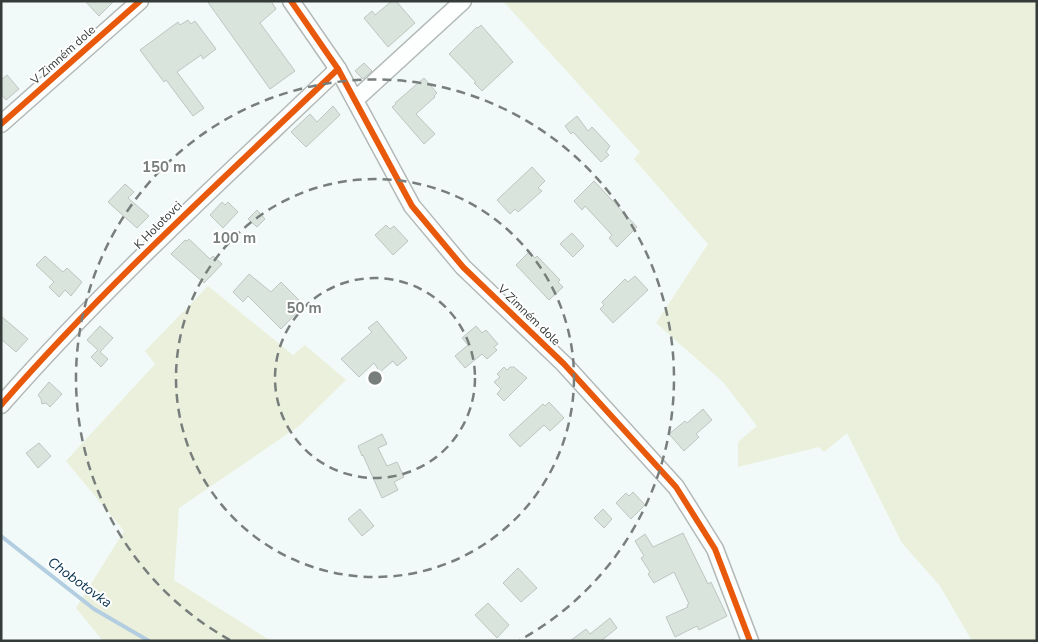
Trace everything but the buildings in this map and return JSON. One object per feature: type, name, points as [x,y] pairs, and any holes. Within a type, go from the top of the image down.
[{"type":"street","name":"V Zimném dole","points":[[1,124],[140,1]]},
{"type":"street","name":"V Zimném dole","points":[[291,1],[338,69],[412,206],[462,267],[564,364],[676,487],[715,549],[750,641]]},
{"type":"street","points":[[355,100],[452,5]]},
{"type":"street","name":"K Holotovci","points":[[1,405],[169,230],[338,69]]},
{"type":"green space","points":[[503,1],[1037,1],[1037,641],[972,641],[940,586],[902,543],[847,433],[824,452],[819,447],[738,467],[738,442],[757,426],[723,382],[656,323],[708,244],[634,159],[640,152]]},
{"type":"green space","points":[[208,286],[293,355],[305,345],[346,380],[299,426],[179,508],[174,580],[271,641],[103,641],[76,608],[124,531],[66,461],[155,364],[145,351]]},
{"type":"waterway","name":"Chobotovka","points":[[1,536],[94,609],[149,641]]},
{"type":"cycle path","points":[[1,124],[140,1]]},
{"type":"cycle path","points":[[291,1],[338,69],[412,206],[463,267],[564,364],[676,487],[715,549],[750,641]]},
{"type":"cycle path","points":[[1,405],[82,317],[124,275],[338,69]]}]
